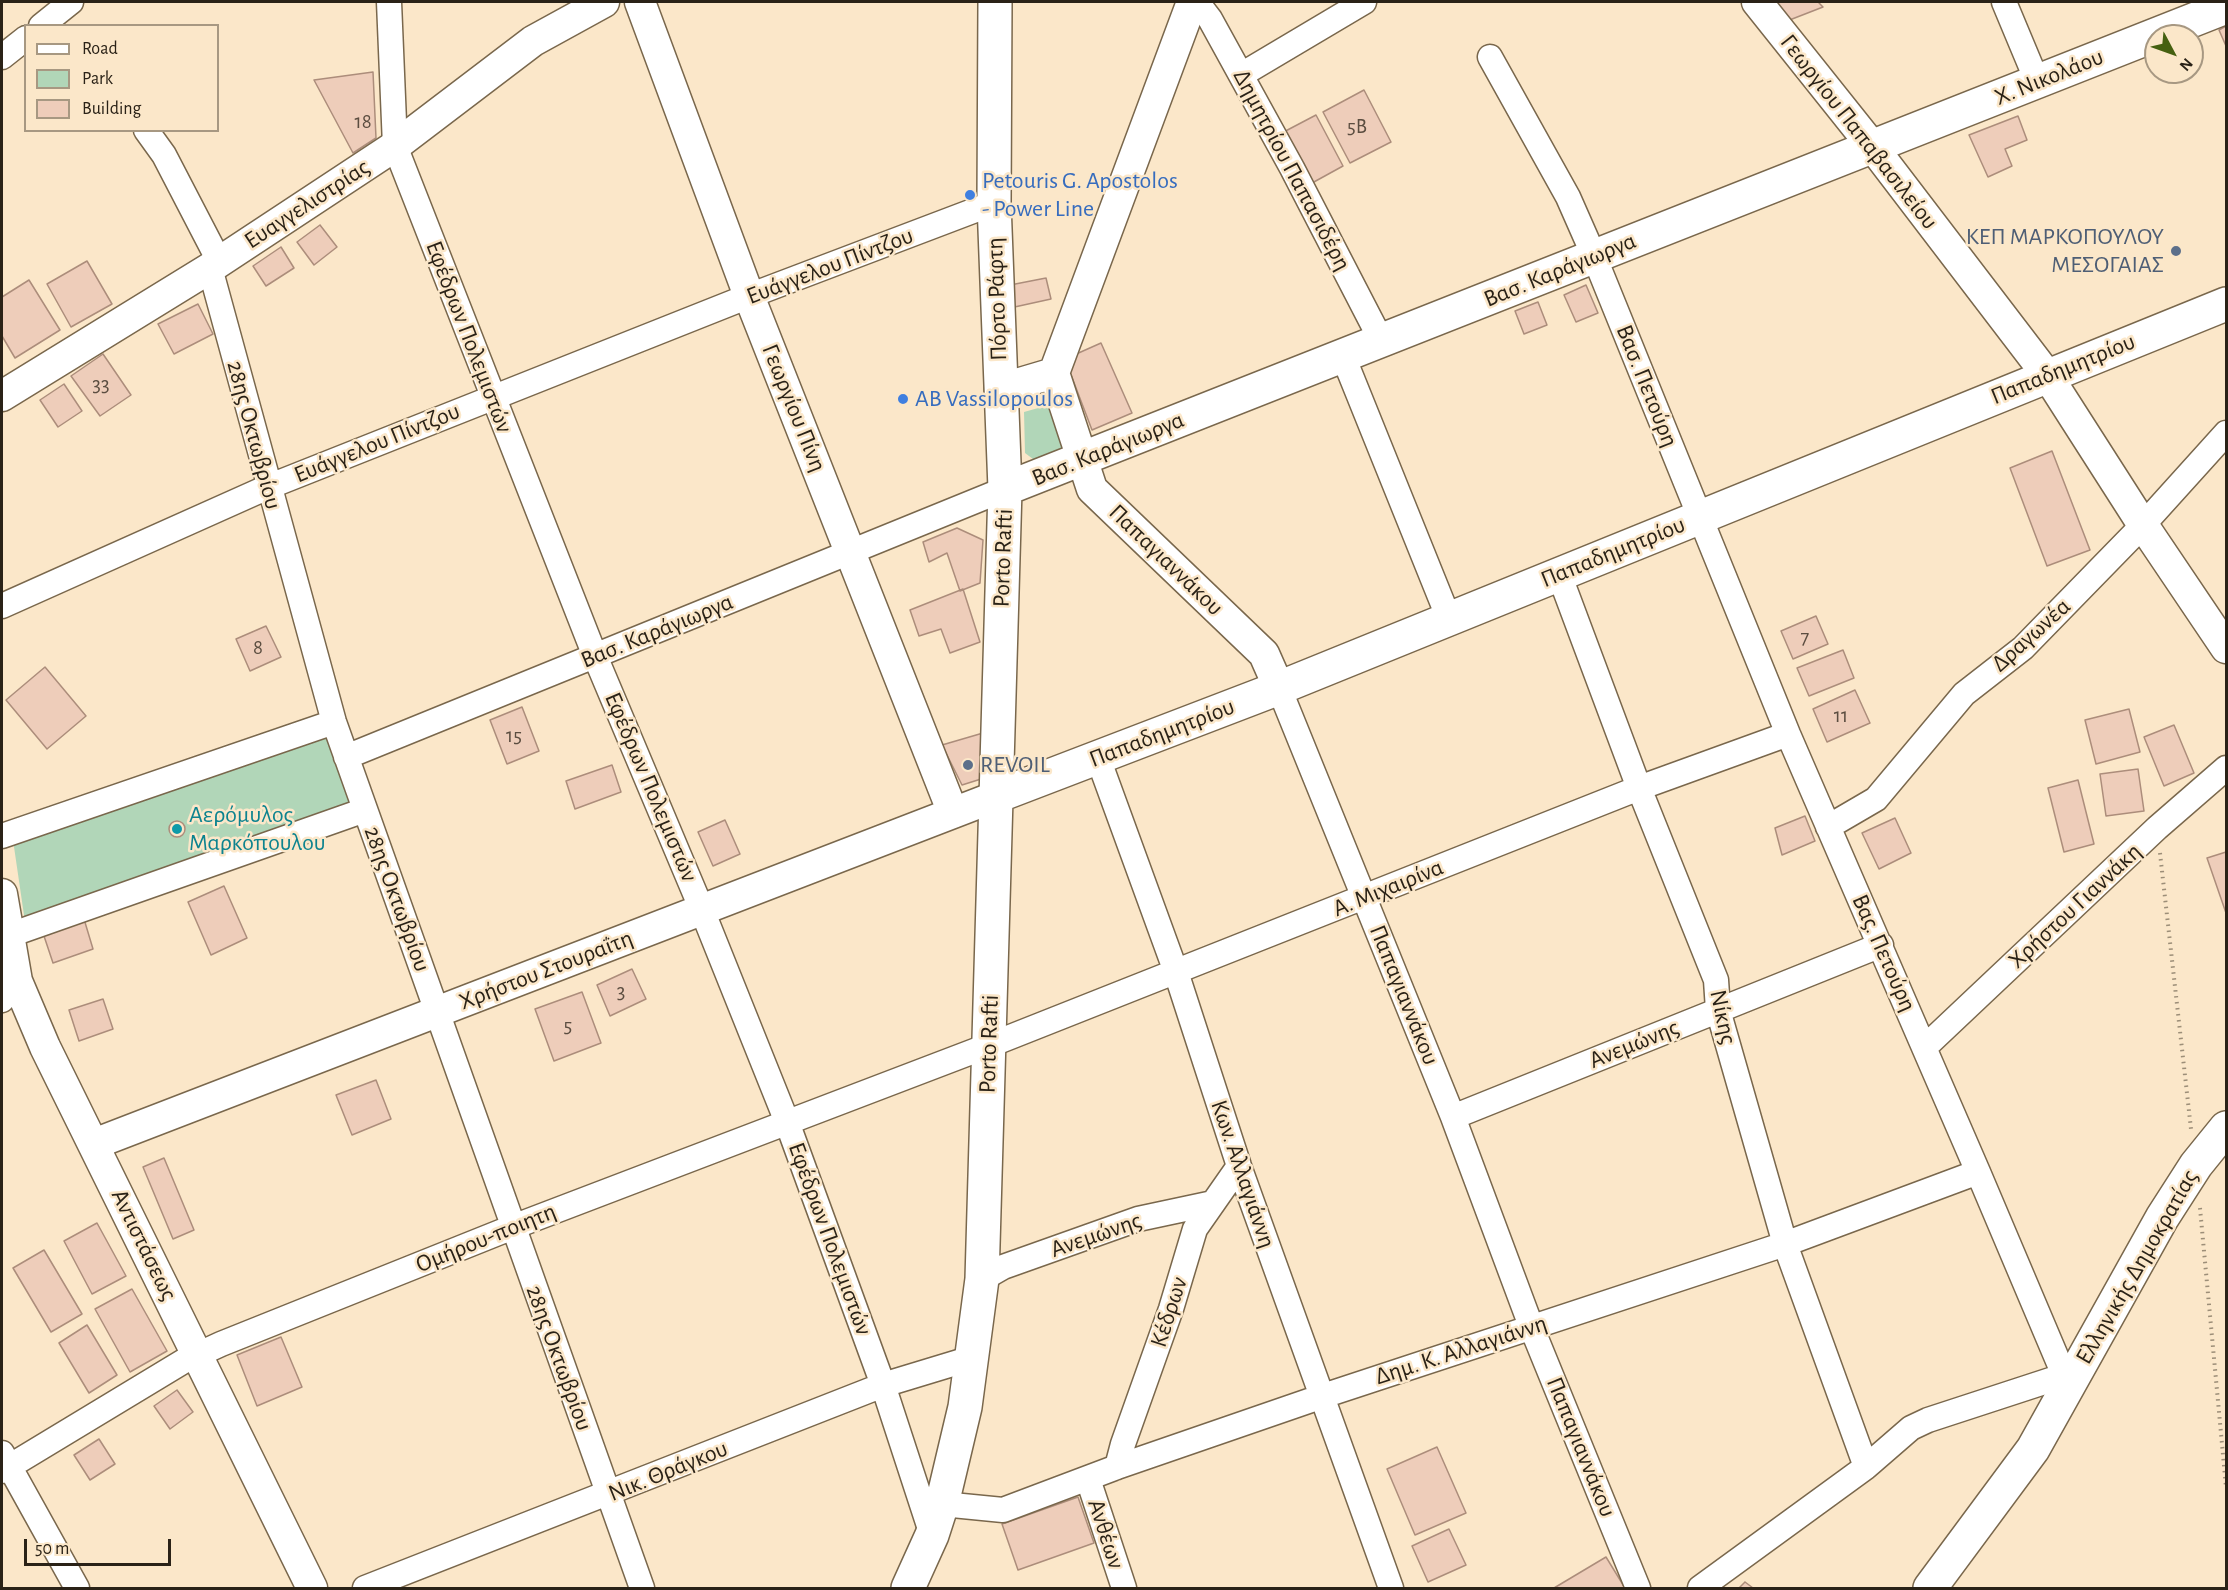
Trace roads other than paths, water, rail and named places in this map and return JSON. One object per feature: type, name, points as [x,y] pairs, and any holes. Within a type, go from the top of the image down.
[{"type":"main road","name":"Πόρτο Ράφτη","points":[[995,2],[994,203],[1005,489]]},
{"type":"main road","name":"Χ. Νικολάου","points":[[1872,146],[2226,7]]},
{"type":"main road","name":"Βασ. Καράγιωργα","points":[[1005,489],[1383,342],[1872,146]]},
{"type":"main road","name":"Παπαδημητρίου","points":[[997,796],[1279,688],[2226,304]]},
{"type":"main road","name":"Porto Rafti","points":[[908,1588],[932,1535],[942,1504],[965,1407],[982,1279],[1005,489]]},
{"type":"main road","name":"Ελληνικής Δημοκρατίας","points":[[2070,1379],[2162,1218],[2196,1165],[2226,1128]]},
{"type":"main road","points":[[1930,1588],[2033,1449],[2070,1379]]},
{"type":"street","name":"Εφέδρων Πολεμιστών","points":[[389,2],[395,146],[595,656],[702,910],[787,1122],[883,1385],[932,1535]]},
{"type":"street","name":"Ευαγγελιστρίας","points":[[2,396],[214,265],[395,146],[533,41],[604,2]]},
{"type":"street","name":"Γεωργίου Πίνη","points":[[640,2],[749,296],[952,813]]},
{"type":"street","name":"Δημητρίου Παπασιδέρη","points":[[1194,2],[1210,19],[1383,342]]},
{"type":"street","points":[[1000,389],[1054,373],[1194,2]]},
{"type":"street","points":[[1241,75],[1364,2]]},
{"type":"street","name":"Γεωργίου Παπαβασιλείου","points":[[1757,2],[1872,146],[2047,375],[2143,525],[2226,648]]},
{"type":"street","points":[[2004,2],[2037,81]]},
{"type":"street","points":[[45,24],[68,12]]},
{"type":"street","points":[[2,57],[24,40]]},
{"type":"street","name":"Βασ. Πετούρη","points":[[1490,57],[1568,196],[1700,516]]},
{"type":"street","name":"28ης Οκτωβρίου","points":[[147,132],[164,155],[214,265],[268,487],[334,722],[642,1588]]},
{"type":"street","name":"Ευάγγελου Πίντζου","points":[[2,606],[268,487],[749,296],[994,203]]},
{"type":"street","points":[[1343,356],[1449,619]]},
{"type":"street","name":"Παπαγιαννάκου","points":[[1054,373],[1080,460],[1092,489],[1264,654],[1365,897],[1453,1117],[1531,1326],[1638,1588]]},
{"type":"street","name":"Δραγωνέα","points":[[1828,827],[1876,798],[1964,694],[2023,648],[2143,525],[2226,432]]},
{"type":"street","name":"Βασ. Καράγιωργα","points":[[346,757],[1005,489]]},
{"type":"street","name":"Βας. Πετούρη","points":[[1700,516],[1788,734],[2070,1379]]},
{"type":"street","name":"Νίκης","points":[[1559,574],[1639,788],[1716,980],[1718,1010],[1785,1244],[1866,1467]]},
{"type":"street","points":[[2,836],[334,722]]},
{"type":"street","name":"Α. Μιχαιρίνα","points":[[990,1045],[1639,788],[1788,734]]},
{"type":"street","name":"Κων. Αλλαγιάννη","points":[[1098,758],[1176,972],[1239,1166],[1391,1588]]},
{"type":"street","name":"Χρήστου Γιαννάκη","points":[[1925,1047],[2157,828],[2226,768]]},
{"type":"street","name":"Χρήστου Στουραΐτη","points":[[94,1144],[997,796]]},
{"type":"street","points":[[7,936],[365,810]]},
{"type":"street","name":"Αντιστάσεως","points":[[2,894],[7,936],[9,991],[45,1047],[312,1588]]},
{"type":"street","name":"Ανεμώνης","points":[[1453,1117],[1881,945]]},
{"type":"street","name":"Ομήρου-ποιητη","points":[[4,1463],[198,1354],[513,1227],[990,1045]]},
{"type":"street","name":"Κέδρων","points":[[1117,1467],[1195,1229],[1239,1166]]},
{"type":"street","name":"Δημ. Κ. Αλλαγιάννη","points":[[942,1504],[1003,1510],[1117,1467],[1323,1396],[1785,1244],[1978,1172]]},
{"type":"street","name":"Ανεμώνης","points":[[982,1279],[1003,1267],[1138,1219],[1213,1203]]},
{"type":"street","name":"Νικ. Θράγκου","points":[[365,1588],[608,1495],[883,1385],[972,1358]]},
{"type":"street","name":"Ελληνικής Δημοκρατίας","points":[[1700,1588],[1866,1467],[1911,1428],[1928,1420],[2070,1379]]},
{"type":"street","points":[[4,1463],[77,1588]]},
{"type":"street","name":"Ανθέων","points":[[1088,1479],[1124,1588]]},
{"type":"place","name":"Petouris G. Apostolos - Power Line","points":[[970,195]]},
{"type":"place","name":"ΚΕΠ ΜΑΡΚΟΠΟΥΛΟΥ ΜΕΣΟΓΑΙΑΣ","points":[[2176,251]]},
{"type":"place","name":"AB Vassilopoulos","points":[[903,399]]},
{"type":"place","name":"REVOIL","points":[[968,765]]},
{"type":"place","name":"Αερόμυλος Μαρκόπουλου","points":[[177,829]]}]
